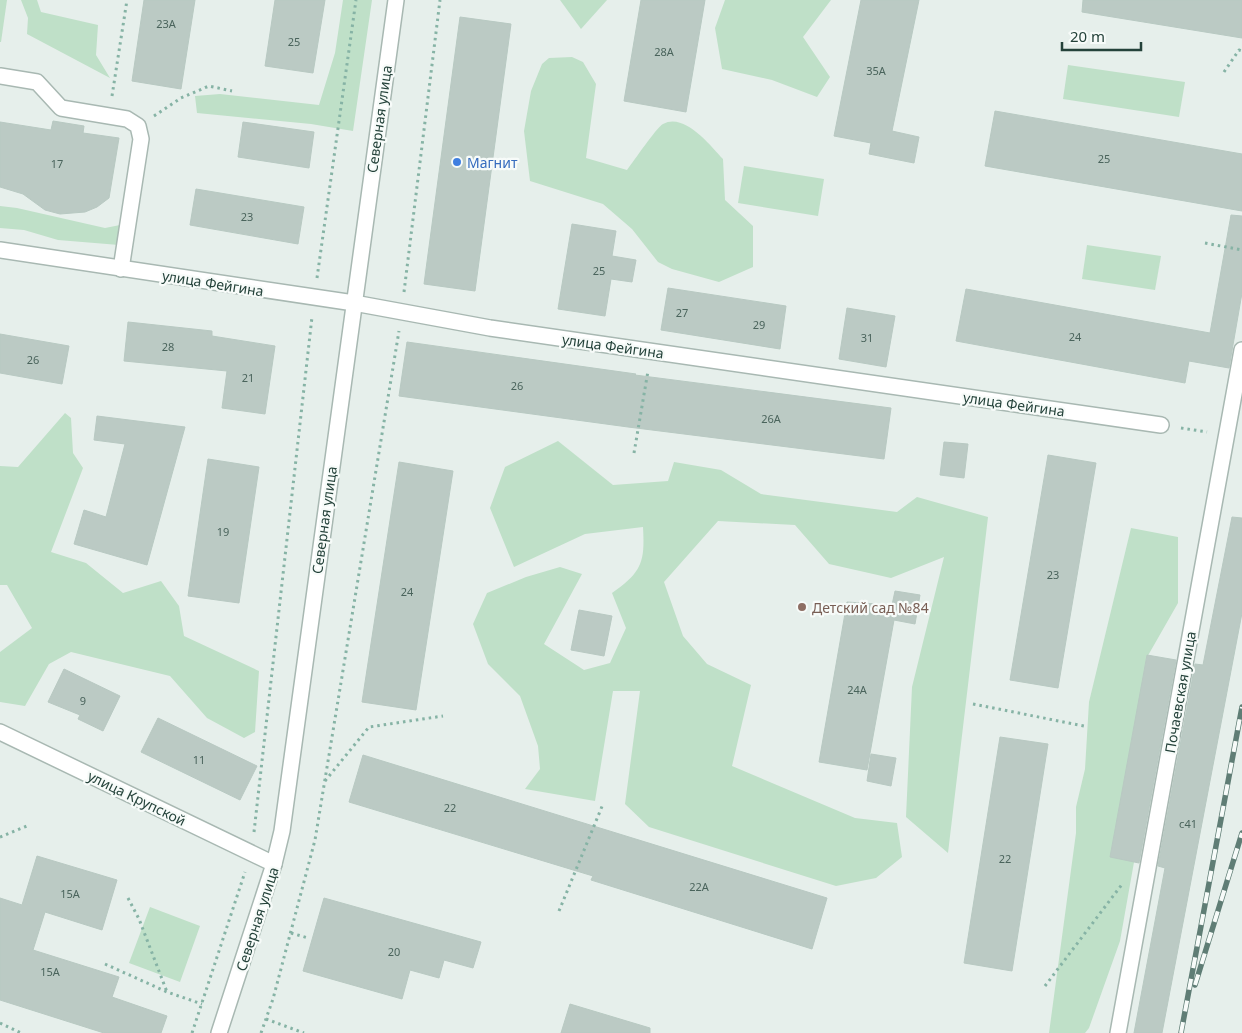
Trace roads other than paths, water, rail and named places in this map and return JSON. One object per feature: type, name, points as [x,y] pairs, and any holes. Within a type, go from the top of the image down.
[{"type":"street","name":"Северная улица","points":[[219,1033],[274,864],[282,831],[396,0]]},
{"type":"street","points":[[0,76],[37,82],[61,108],[127,119],[138,126],[141,139],[121,269]]},
{"type":"street","name":"улица Фейгина","points":[[0,250],[314,299],[354,303],[652,351],[1161,425]]},
{"type":"street","name":"Почаевская улица","points":[[1118,1033],[1242,350]]},
{"type":"street","name":"улица Крупской","points":[[0,732],[274,864]]},
{"type":"railway","points":[[1181,1033],[1242,707]]},
{"type":"railway","points":[[1195,985],[1242,833]]},
{"type":"place","name":"Магнит","points":[[457,162]]},
{"type":"place","name":"Детский сад №84","points":[[802,607]]}]
